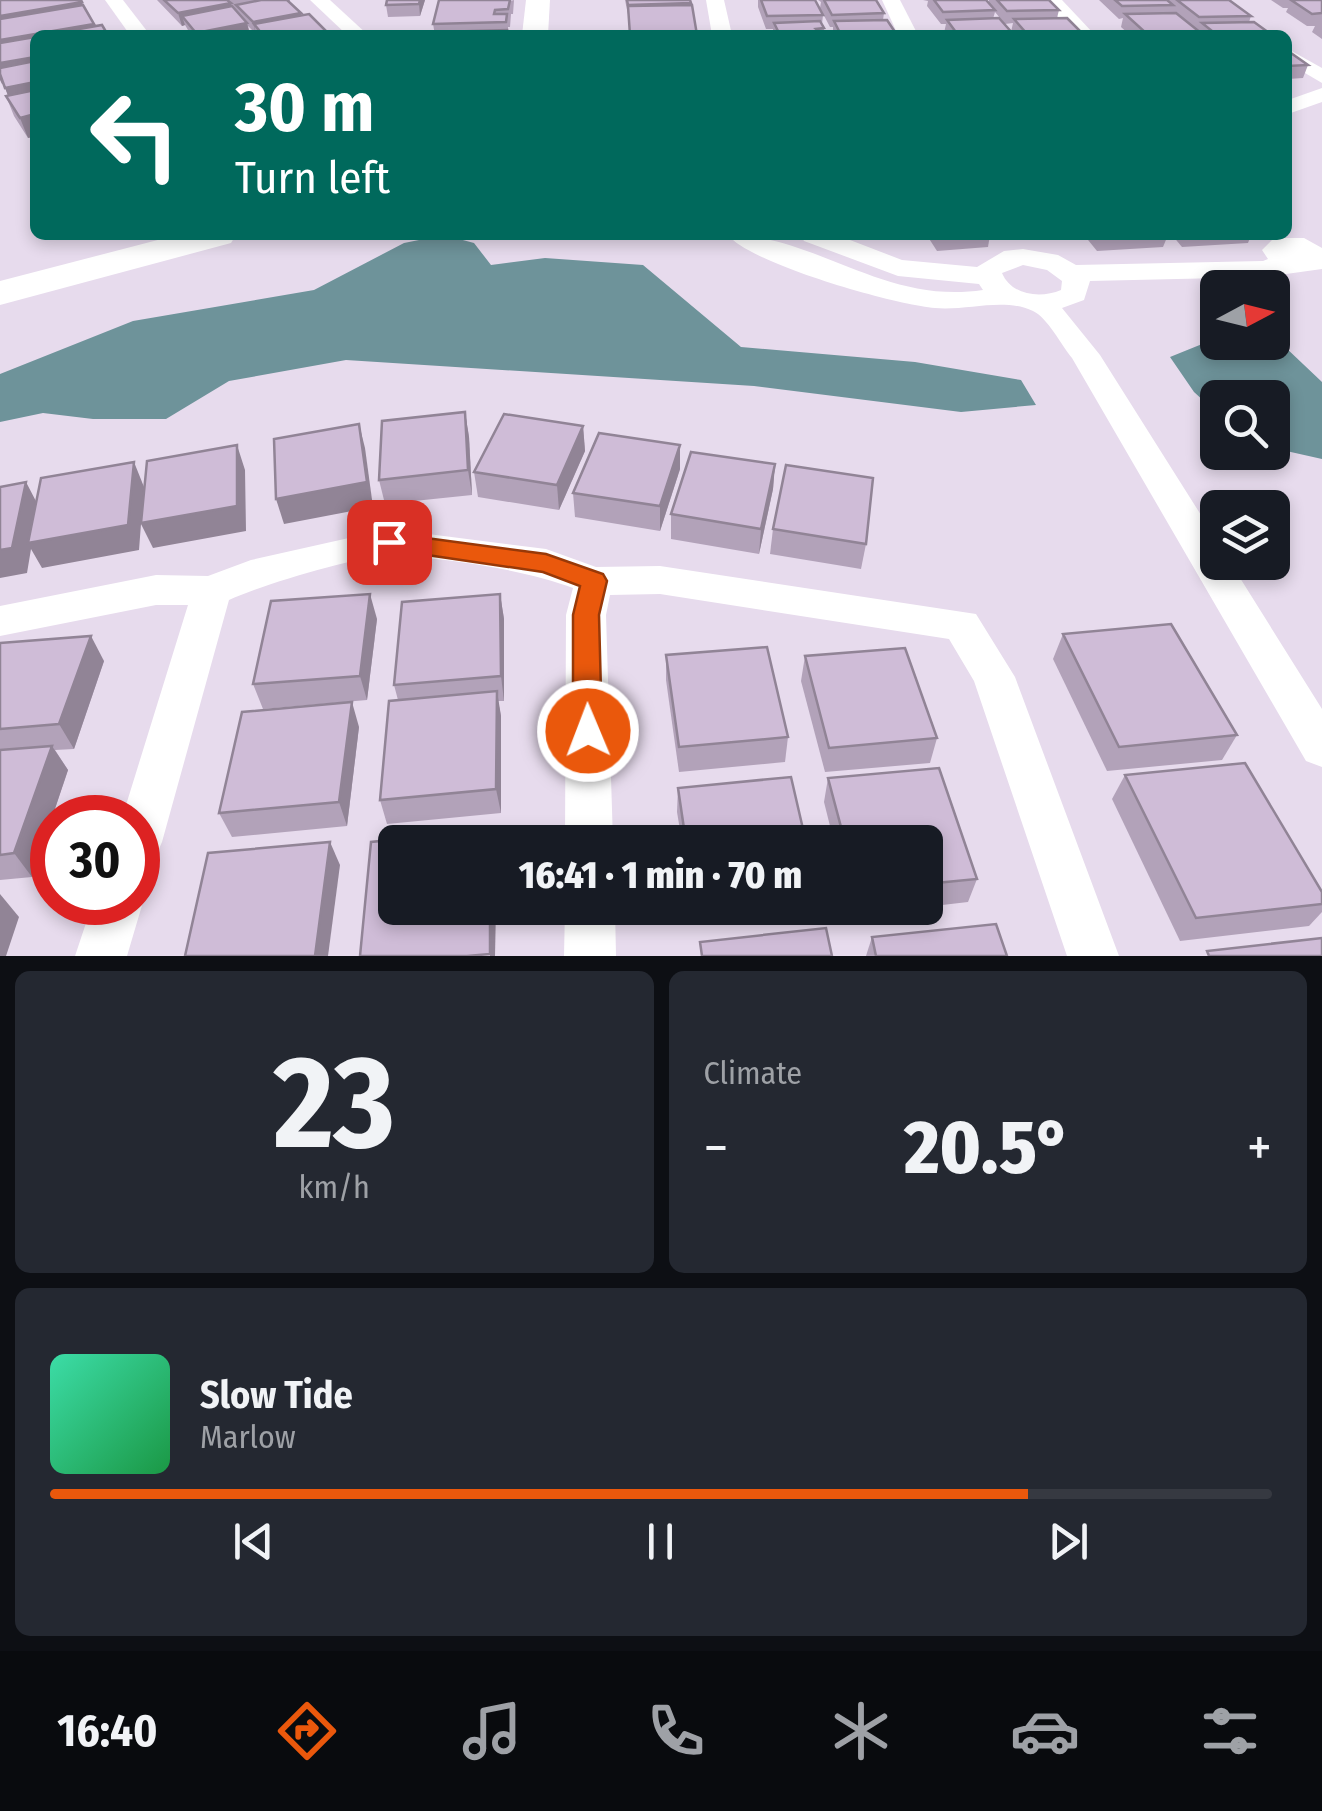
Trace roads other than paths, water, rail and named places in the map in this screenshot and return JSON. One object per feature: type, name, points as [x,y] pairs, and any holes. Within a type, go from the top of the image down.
[{"type":"main road","points":[[535,30],[538,0]]},
{"type":"main road","points":[[0,262],[85,240]]},
{"type":"main road","points":[[0,293],[199,240]]},
{"type":"street","points":[[114,0],[136,30]]},
{"type":"street","points":[[319,0],[352,30]]},
{"type":"street","points":[[715,0],[721,30]]},
{"type":"street","points":[[891,0],[906,30]]},
{"type":"street","points":[[1052,0],[1080,30]]},
{"type":"street","points":[[1292,58],[1322,77]]},
{"type":"street","points":[[1292,106],[1322,94]]},
{"type":"street","points":[[752,240],[884,293],[970,302],[997,285]]},
{"type":"street","points":[[826,240],[898,268],[997,285],[1043,303],[1084,355],[1322,748]]},
{"type":"street","points":[[1072,274],[1264,269],[1280,245],[1312,264],[1320,256]]},
{"type":"street","points":[[997,285],[994,263],[1022,246],[1072,274],[1076,281],[1074,294],[1043,303]]},
{"type":"street","points":[[0,621],[156,590],[212,591],[252,574],[389,542],[546,563],[594,581],[660,580],[962,625],[994,677],[1094,956]]},
{"type":"street","points":[[589,825],[586,615],[594,581]]},
{"type":"street","points":[[152,795],[212,591]]},
{"type":"street","points":[[101,956],[111,925]]},
{"type":"street","points":[[590,925],[590,956]]}]
